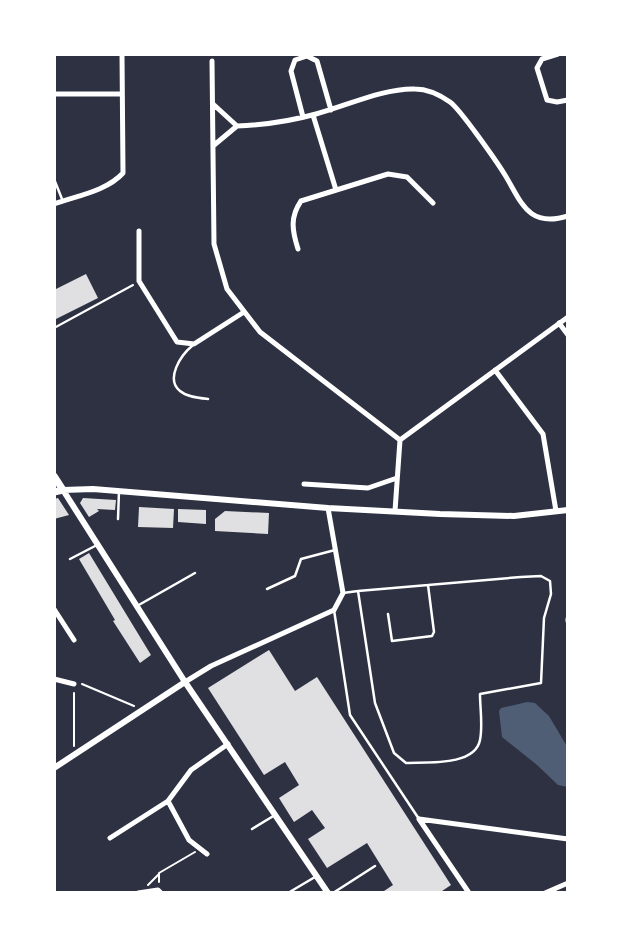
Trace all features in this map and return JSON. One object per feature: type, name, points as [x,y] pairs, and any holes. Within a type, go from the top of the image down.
[{"type":"main road","points":[[54,476],[58,491]]},
{"type":"street","points":[[54,204],[105,186],[123,173],[122,54]]},
{"type":"street","points":[[558,54],[542,59],[537,68],[547,100],[568,100]]},
{"type":"street","points":[[303,117],[291,71],[295,60],[307,56],[317,61],[331,110]]},
{"type":"street","points":[[212,61],[214,244],[227,289],[260,332],[400,440]]},
{"type":"street","points":[[213,146],[237,126],[313,115],[396,91],[417,89],[434,93],[452,103],[504,173],[520,203],[533,215],[552,220],[568,216]]},
{"type":"street","points":[[54,94],[121,94]]},
{"type":"street","points":[[213,104],[237,126]]},
{"type":"street","points":[[313,115],[336,190]]},
{"type":"street","points":[[298,249],[293,234],[292,214],[300,201],[388,174],[407,177],[433,203]]},
{"type":"street","points":[[139,232],[139,281],[177,342],[194,344],[244,312]]},
{"type":"street","points":[[395,511],[400,440],[568,317]]},
{"type":"street","points":[[559,323],[568,335]]},
{"type":"street","points":[[495,370],[542,434],[556,511]]},
{"type":"street","points":[[304,484],[368,488],[397,478]]},
{"type":"street","points":[[58,491],[118,491],[328,508],[513,516],[568,510]]},
{"type":"street","points":[[58,491],[97,545],[275,815],[331,893]]},
{"type":"street","points":[[54,768],[211,666],[334,610],[343,593],[328,508]]},
{"type":"street","points":[[54,609],[74,640]]},
{"type":"street","points":[[54,679],[74,684]]},
{"type":"street","points":[[110,838],[168,801],[191,770],[228,744]]},
{"type":"street","points":[[168,801],[189,840],[207,854]]},
{"type":"street","points":[[419,819],[568,839]]},
{"type":"street","points":[[419,819],[469,893]]},
{"type":"street","points":[[545,893],[568,883]]},
{"type":"street","points":[[140,892],[160,891]]},
{"type":"lane","points":[[54,179],[63,201]]},
{"type":"lane","points":[[194,344],[182,355],[174,379],[181,392],[208,399]]},
{"type":"lane","points":[[118,491],[118,519]]},
{"type":"lane","points":[[70,559],[97,545]]},
{"type":"lane","points":[[267,589],[295,576],[301,559],[335,550]]},
{"type":"lane","points":[[136,606],[195,573]]},
{"type":"lane","points":[[343,593],[358,591],[521,577],[541,576],[550,581],[551,594],[544,618],[541,683],[480,694],[480,740],[475,753],[465,758],[406,764],[394,753],[375,703],[358,591]]},
{"type":"lane","points":[[388,614],[392,641],[432,636],[434,632],[428,585]]},
{"type":"lane","points":[[334,610],[350,715],[419,819]]},
{"type":"lane","points":[[252,829],[275,815]]},
{"type":"lane","points":[[331,893],[375,866]]},
{"type":"lane","points":[[288,893],[317,876]]},
{"type":"path","points":[[54,328],[139,281]]},
{"type":"path","points":[[74,755],[74,684],[84,683],[142,710]]},
{"type":"path","points":[[140,892],[159,873],[190,856]]},
{"type":"path","points":[[159,873],[160,891]]},
{"type":"water","points":[[527,702],[535,703],[549,716],[568,748],[568,787],[558,785],[502,737],[499,711],[501,708]]},
{"type":"building","points":[[86,274],[98,298],[54,320],[54,290]]},
{"type":"building","points":[[58,498],[69,515],[54,519],[54,499]]},
{"type":"building","points":[[83,498],[116,500],[115,510],[97,509],[99,511],[89,517],[80,503]]},
{"type":"building","points":[[139,507],[174,509],[173,528],[138,527]]},
{"type":"building","points":[[178,509],[206,510],[206,524],[178,522]]},
{"type":"building","points":[[225,511],[269,513],[268,534],[215,531],[215,519]]},
{"type":"building","points":[[89,553],[151,655],[140,663],[79,559]]},
{"type":"building","points":[[269,650],[295,691],[317,677],[451,885],[439,893],[381,893],[393,885],[367,843],[327,868],[308,839],[325,828],[312,810],[294,822],[279,798],[299,785],[285,762],[264,775],[208,688]]}]
